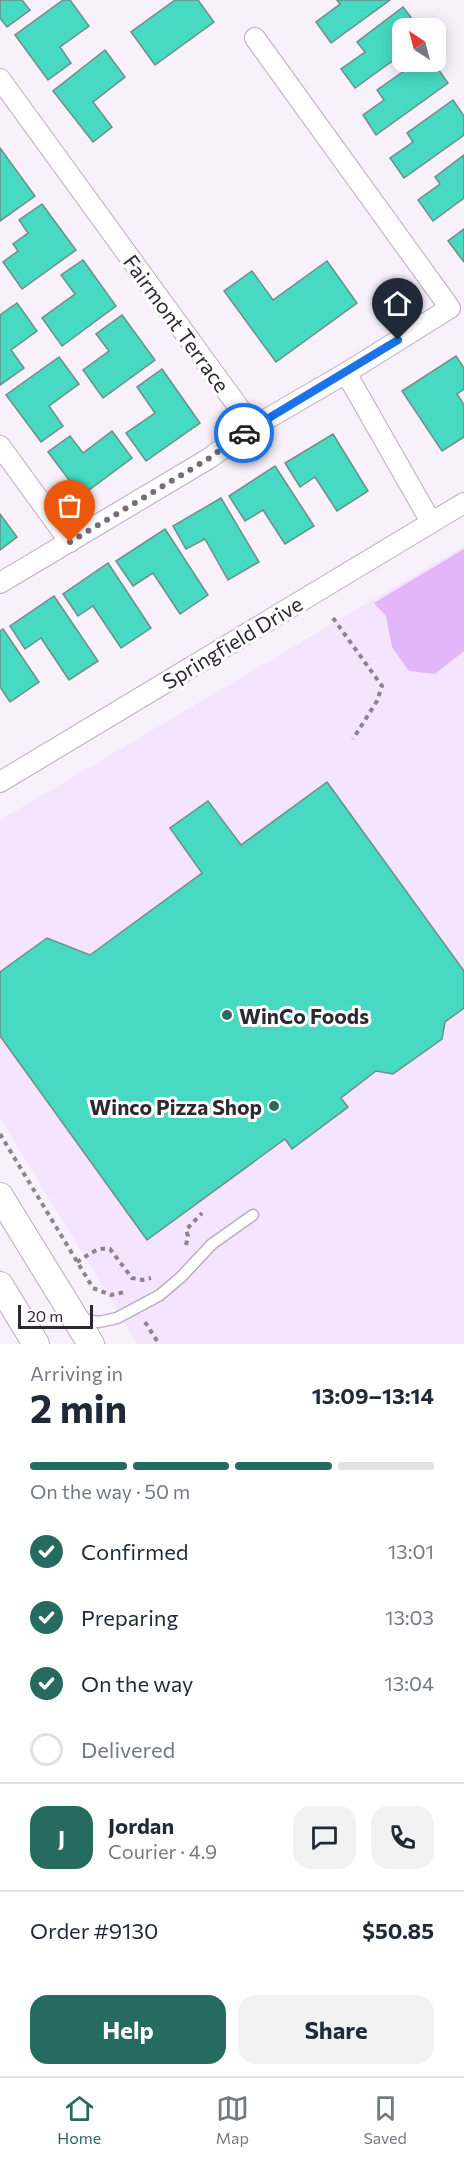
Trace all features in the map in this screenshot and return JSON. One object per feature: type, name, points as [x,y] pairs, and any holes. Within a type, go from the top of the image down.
[{"type":"street","points":[[0,583],[208,459],[253,427],[346,373],[450,308],[255,38]]},
{"type":"street","name":"Fairmont Terrace","points":[[0,79],[253,427]]},
{"type":"street","points":[[346,373],[431,522]]},
{"type":"street","points":[[0,446],[70,542]]},
{"type":"street","name":"Springfield Drive","points":[[0,782],[464,503]]},
{"type":"street","points":[[0,1196],[91,1344]]},
{"type":"street","points":[[0,1285],[36,1344]]},
{"type":"lane","points":[[74,1318],[99,1322],[117,1318],[160,1295],[181,1277],[212,1244],[253,1215]]},
{"type":"path","points":[[333,618],[381,686],[377,701],[353,739]]},
{"type":"path","points":[[0,1134],[93,1288],[111,1294],[125,1292],[129,1298]]},
{"type":"path","points":[[184,1249],[188,1241],[186,1230],[202,1213]]},
{"type":"path","points":[[77,1262],[105,1248],[110,1249],[132,1278],[143,1280],[157,1275]]},
{"type":"shaded area","points":[[464,546],[464,1344],[138,1344],[0,1118],[0,820]]},
{"type":"shaded area","points":[[464,549],[464,651],[435,674],[409,671],[392,647],[386,616],[374,603]]},
{"type":"building","points":[[0,0],[22,0],[30,10],[7,27],[0,18]]},
{"type":"building","points":[[63,0],[70,0],[89,26],[60,47],[71,63],[48,80],[15,35]]},
{"type":"building","points":[[175,0],[198,0],[214,22],[155,65],[131,32]]},
{"type":"building","points":[[337,0],[390,0],[331,43],[316,22],[340,4]]},
{"type":"building","points":[[403,7],[411,18],[392,18],[392,61],[355,88],[341,69],[365,52],[357,42]]},
{"type":"building","points":[[105,50],[125,77],[93,102],[112,127],[93,142],[53,91]]},
{"type":"building","points":[[403,72],[440,72],[448,83],[376,135],[363,115],[384,100],[377,90]]},
{"type":"building","points":[[453,100],[464,116],[464,135],[404,178],[390,158],[413,142],[407,133]]},
{"type":"building","points":[[0,148],[35,196],[0,221]]},
{"type":"building","points":[[464,155],[464,198],[433,221],[418,200],[440,184],[435,177]]},
{"type":"building","points":[[42,204],[76,250],[22,289],[3,262],[18,251],[13,244],[28,233],[19,220]]},
{"type":"building","points":[[464,229],[464,262],[448,241]]},
{"type":"building","points":[[83,260],[116,306],[62,346],[42,318],[75,294],[61,275]]},
{"type":"building","points":[[327,261],[357,303],[276,362],[224,291],[252,271],[273,300]]},
{"type":"building","points":[[17,303],[37,331],[11,350],[24,368],[0,385],[0,315]]},
{"type":"building","points":[[122,315],[155,360],[103,398],[83,370],[109,351],[96,334]]},
{"type":"building","points":[[456,356],[464,368],[464,389],[457,394],[464,405],[464,437],[442,451],[402,391]]},
{"type":"building","points":[[59,357],[79,384],[49,406],[63,426],[41,442],[6,395]]},
{"type":"building","points":[[162,369],[200,423],[146,461],[126,433],[155,413],[137,387]]},
{"type":"building","points":[[112,431],[132,458],[81,496],[48,452],[70,436],[83,453]]},
{"type":"building","points":[[333,434],[368,491],[337,511],[315,477],[300,487],[285,463]]},
{"type":"building","points":[[275,466],[314,526],[285,544],[263,510],[245,521],[229,496]]},
{"type":"building","points":[[221,498],[259,562],[228,580],[205,539],[186,549],[173,526]]},
{"type":"building","points":[[0,514],[17,537],[0,550]]},
{"type":"building","points":[[165,529],[208,595],[180,614],[153,573],[133,586],[116,561]]},
{"type":"building","points":[[108,563],[151,628],[121,648],[93,606],[78,616],[63,594]]},
{"type":"building","points":[[54,596],[98,661],[69,680],[41,638],[25,649],[10,626]]},
{"type":"building","points":[[3,629],[39,682],[10,702],[0,687],[0,631]]},
{"type":"building","name":"WinCo Foods","points":[[327,782],[464,971],[464,1008],[445,1022],[442,1039],[393,1074],[376,1071],[341,1098],[348,1107],[292,1149],[285,1139],[147,1240],[0,1036],[0,972],[47,938],[90,955],[202,873],[170,828],[208,801],[241,845]]},
{"type":"way so far","points":[[70,542],[208,459],[244,433]]},
{"type":"place","name":"WinCo Foods","points":[[227,1015]]},
{"type":"place","name":"Winco Pizza Shop","points":[[274,1106]]},
{"type":"route","points":[[244,433],[398,340]]}]
